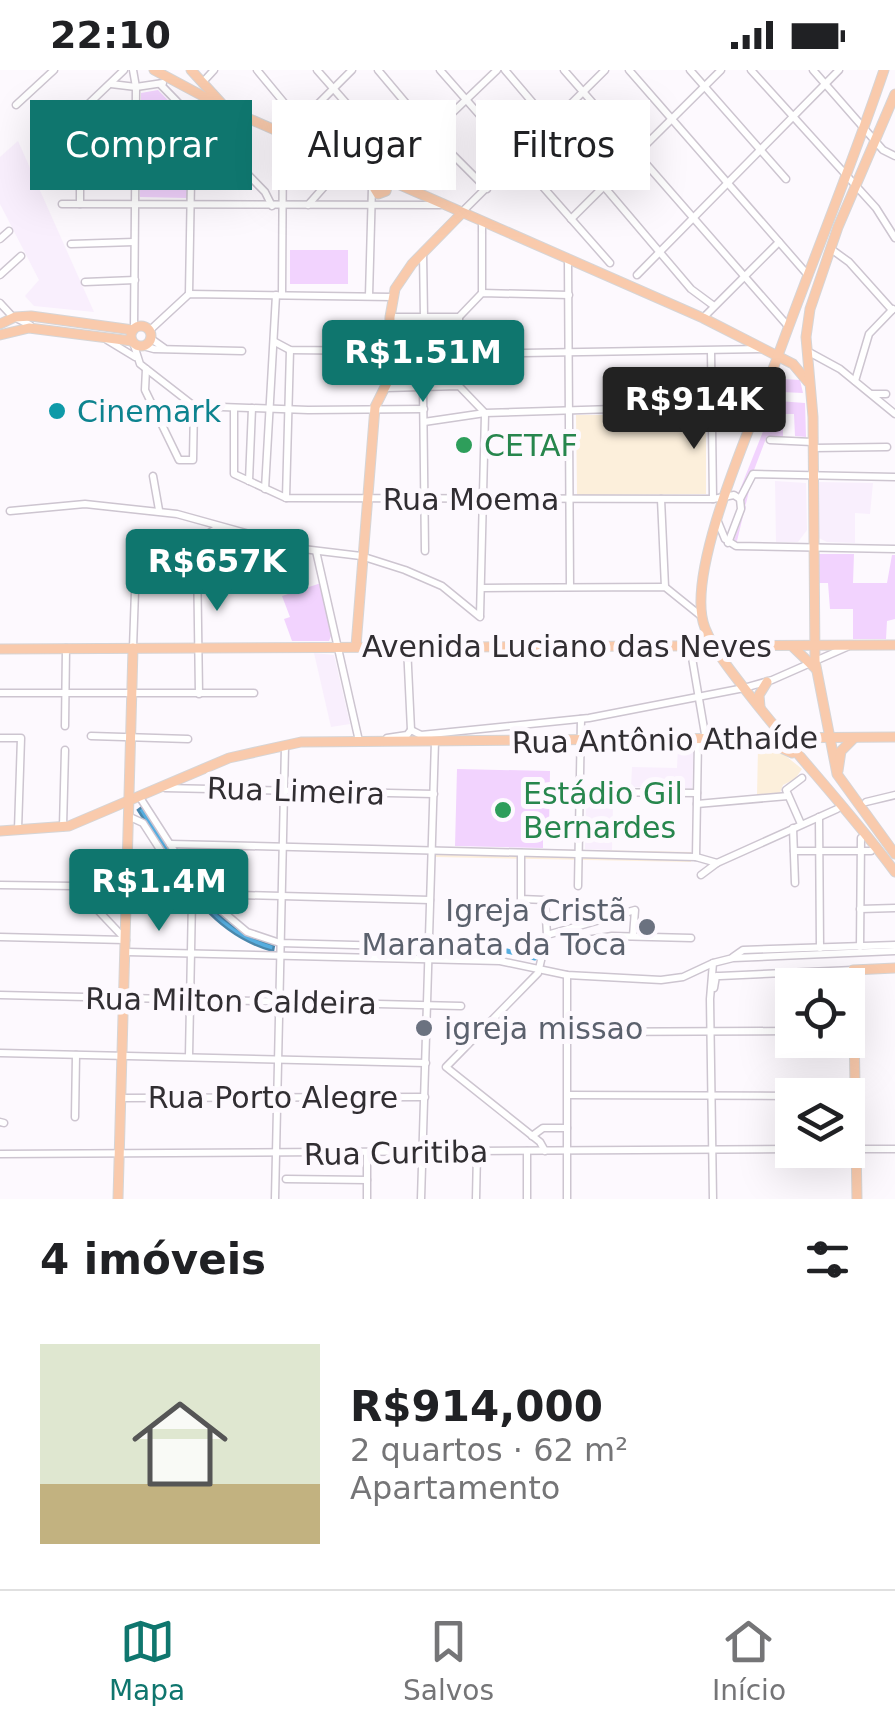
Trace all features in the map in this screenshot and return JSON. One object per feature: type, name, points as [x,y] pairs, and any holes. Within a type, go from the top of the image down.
[{"type":"main road","points":[[154,70],[207,100]]},
{"type":"main road","points":[[192,70],[218,100]]},
{"type":"main road","points":[[694,645],[701,617],[701,589],[724,496],[882,72]]},
{"type":"main road","points":[[193,93],[202,83]]},
{"type":"main road","points":[[895,94],[855,184],[810,309],[806,351],[812,394],[814,665],[833,765],[895,854]]},
{"type":"main road","points":[[412,190],[703,318],[754,348],[778,355],[804,373],[812,394]]},
{"type":"main road","points":[[356,646],[375,410],[386,388],[392,297],[401,277],[462,213]]},
{"type":"main road","points":[[0,323],[31,316],[120,328],[139,336]]},
{"type":"main road","points":[[0,335],[37,328],[139,336]]},
{"type":"main road","points":[[701,617],[714,645],[744,688],[895,872]]},
{"type":"main road","points":[[789,645],[814,665]]},
{"type":"main road","name":"Avenida Luciano das Neves","points":[[0,649],[895,645]]},
{"type":"main road","points":[[118,1199],[130,817],[135,798],[133,648]]},
{"type":"main road","points":[[760,709],[759,695],[767,682]]},
{"type":"main road","points":[[771,722],[800,738]]},
{"type":"main road","name":"Rua Antônio Athaíde","points":[[0,831],[63,827],[229,758],[285,744],[359,740],[582,742],[895,737]]},
{"type":"main road","points":[[842,783],[838,760],[845,744],[854,738]]},
{"type":"main road","points":[[707,740],[779,747],[800,759]]},
{"type":"main road","points":[[865,969],[895,968]]},
{"type":"main road","points":[[854,1168],[856,1199]]},
{"type":"street","points":[[16,105],[54,70]]},
{"type":"street","points":[[80,204],[80,112],[124,70]]},
{"type":"street","points":[[202,83],[214,70]]},
{"type":"street","points":[[257,70],[282,100]]},
{"type":"street","points":[[317,70],[343,100]]},
{"type":"street","points":[[321,100],[352,70]]},
{"type":"street","points":[[378,70],[404,100]]},
{"type":"street","points":[[440,70],[476,110]]},
{"type":"street","points":[[456,109],[497,70]]},
{"type":"street","points":[[505,70],[531,100]]},
{"type":"street","points":[[564,70],[590,100]]},
{"type":"street","points":[[575,100],[605,70]]},
{"type":"street","points":[[629,70],[807,274]]},
{"type":"street","points":[[690,70],[786,179]]},
{"type":"street","points":[[650,141],[721,70]]},
{"type":"street","points":[[751,70],[876,208],[895,238]]},
{"type":"street","points":[[813,70],[895,156]]},
{"type":"street","points":[[636,276],[839,70]]},
{"type":"street","points":[[110,84],[135,78],[148,86],[174,82]]},
{"type":"street","points":[[135,78],[134,280],[140,356],[146,369],[145,390],[180,460],[193,460],[194,406]]},
{"type":"street","points":[[160,84],[175,100]]},
{"type":"street","points":[[456,157],[476,178]]},
{"type":"street","points":[[650,170],[787,325]]},
{"type":"street","points":[[252,179],[272,206]]},
{"type":"street","points":[[188,294],[191,190]]},
{"type":"street","points":[[265,489],[282,190]]},
{"type":"street","points":[[306,206],[321,190]]},
{"type":"street","points":[[369,296],[372,190]]},
{"type":"street","points":[[462,213],[484,190]]},
{"type":"street","points":[[546,190],[610,263]]},
{"type":"street","points":[[571,220],[601,190]]},
{"type":"street","points":[[605,190],[692,289],[714,306]]},
{"type":"street","points":[[62,204],[444,205]]},
{"type":"street","points":[[390,317],[458,317],[482,293],[482,223]]},
{"type":"street","points":[[0,240],[9,231]]},
{"type":"street","points":[[71,244],[134,242]]},
{"type":"street","points":[[703,318],[778,242]]},
{"type":"street","points":[[831,249],[893,309],[869,334],[855,381]]},
{"type":"street","points":[[423,251],[424,318]]},
{"type":"street","points":[[0,275],[21,256]]},
{"type":"street","points":[[568,260],[570,588]]},
{"type":"street","points":[[85,282],[134,280]]},
{"type":"street","points":[[482,293],[569,295]]},
{"type":"street","points":[[135,358],[139,336],[188,294],[392,297]]},
{"type":"street","points":[[2,306],[31,316]]},
{"type":"street","points":[[2,306],[37,328]]},
{"type":"street","points":[[0,323],[2,306]]},
{"type":"street","points":[[10,511],[72,504],[159,510],[316,552],[362,556],[442,586],[480,617],[485,413],[459,386],[458,317]]},
{"type":"street","points":[[92,334],[135,358],[194,406],[424,410]]},
{"type":"street","points":[[139,336],[165,349],[242,351]]},
{"type":"street","points":[[276,342],[290,350],[389,351]]},
{"type":"street","points":[[459,354],[711,352],[754,348]]},
{"type":"street","points":[[286,498],[290,350]]},
{"type":"street","points":[[806,351],[855,381],[895,414]]},
{"type":"street","points":[[711,352],[713,498],[720,509]]},
{"type":"street","points":[[386,388],[459,386]]},
{"type":"street","points":[[423,387],[426,552]]},
{"type":"street","points":[[870,394],[886,394]]},
{"type":"street","points":[[424,422],[485,413],[712,406]]},
{"type":"street","name":"Rua Moema","points":[[234,408],[234,474],[286,498],[572,500],[724,496]]},
{"type":"street","points":[[249,481],[252,408]]},
{"type":"street","points":[[770,440],[887,447]]},
{"type":"street","points":[[728,542],[741,508],[740,499],[753,474],[895,477]]},
{"type":"street","points":[[153,476],[159,510]]},
{"type":"street","points":[[724,496],[740,499]]},
{"type":"street","points":[[662,499],[665,587]]},
{"type":"street","points":[[718,521],[728,542],[736,546],[895,548]]},
{"type":"street","points":[[200,694],[198,557],[192,543],[221,526]]},
{"type":"street","points":[[316,552],[359,740]]},
{"type":"street","points":[[133,648],[134,591],[199,586]]},
{"type":"street","points":[[482,588],[665,587],[701,617]]},
{"type":"street","points":[[694,645],[707,740],[697,793],[696,857]]},
{"type":"street","points":[[410,730],[418,735],[581,719],[699,697],[767,682],[814,665],[852,645]]},
{"type":"street","points":[[381,741],[407,735],[410,730],[407,646]]},
{"type":"street","points":[[65,726],[66,648]]},
{"type":"street","points":[[0,693],[254,693]]},
{"type":"street","points":[[578,886],[581,719]]},
{"type":"street","points":[[421,1199],[435,742],[438,735],[446,732]]},
{"type":"street","points":[[91,736],[188,739]]},
{"type":"street","points":[[0,738],[21,738],[18,831]]},
{"type":"street","points":[[276,1199],[285,744]]},
{"type":"street","points":[[63,827],[65,750]]},
{"type":"street","points":[[796,883],[797,826],[786,788],[802,778]]},
{"type":"street","name":"Rua Limeira","points":[[158,788],[434,794]]},
{"type":"street","points":[[582,792],[697,793]]},
{"type":"street","points":[[866,802],[895,795]]},
{"type":"street","points":[[697,804],[788,796]]},
{"type":"street","points":[[135,798],[202,894],[237,927],[280,949],[428,953]]},
{"type":"street","points":[[702,875],[717,863],[837,809]]},
{"type":"street","points":[[130,817],[143,823],[192,900],[190,1056]]},
{"type":"street","points":[[819,817],[820,948]]},
{"type":"street","points":[[860,947],[861,838]]},
{"type":"street","points":[[170,844],[696,857],[717,863]]},
{"type":"street","points":[[0,885],[75,886],[129,851]]},
{"type":"street","points":[[794,852],[870,851]]},
{"type":"street","points":[[522,853],[521,900],[545,900],[547,935],[539,970],[446,1067],[532,1136],[545,1151]]},
{"type":"street","points":[[75,886],[126,940]]},
{"type":"street","points":[[202,894],[430,900]]},
{"type":"street","points":[[860,909],[895,908]]},
{"type":"street","points":[[547,935],[635,910],[633,936]]},
{"type":"street","points":[[586,940],[633,936],[691,938]]},
{"type":"street","points":[[0,937],[126,940]]},
{"type":"street","points":[[732,958],[744,950],[895,948]]},
{"type":"street","points":[[127,952],[280,949],[428,953],[500,961],[567,975],[662,980],[684,977],[732,958],[895,948]]},
{"type":"street","points":[[712,963],[712,1029]]},
{"type":"street","points":[[714,1199],[710,1096],[716,976],[775,973]]},
{"type":"street","points":[[567,975],[567,1199]]},
{"type":"street","name":"Rua Milton Caldeira","points":[[0,995],[461,1006]]},
{"type":"street","points":[[568,1032],[775,1031]]},
{"type":"street","points":[[0,1052],[426,1063]]},
{"type":"street","points":[[74,1116],[76,1055]]},
{"type":"street","points":[[568,1095],[775,1096]]},
{"type":"street","name":"Rua Porto Alegre","points":[[121,1098],[425,1097]]},
{"type":"street","points":[[532,1136],[542,1128],[568,1128]]},
{"type":"street","name":"Rua Curitiba","points":[[0,1154],[775,1148]]},
{"type":"street","points":[[865,1149],[895,1149]]},
{"type":"street","points":[[527,1151],[527,1199]]},
{"type":"street","points":[[476,1199],[477,1152]]},
{"type":"street","points":[[367,1153],[367,1199]]},
{"type":"street","points":[[286,1179],[367,1180]]},
{"type":"shaded area","points":[[158,90],[168,100],[141,100],[141,93]]},
{"type":"shaded area","points":[[18,141],[30,168],[30,190],[40,190],[94,312],[34,306],[25,296],[39,280],[0,204],[0,157]]},
{"type":"shaded area","points":[[140,190],[187,190],[187,198],[140,197]]},
{"type":"shaded area","points":[[290,250],[348,250],[348,284],[290,284]]},
{"type":"shaded area","points":[[395,322],[455,322],[456,384],[395,384]]},
{"type":"shaded area","points":[[787,371],[784,379],[800,380],[803,393],[781,392],[778,401],[805,403],[806,437],[795,436],[794,414],[783,414],[783,436],[767,436],[746,505],[739,492]]},
{"type":"shaded area","points":[[661,410],[706,411],[706,494],[577,495],[576,415],[652,415]]},
{"type":"shaded area","points":[[775,481],[806,483],[807,530],[798,542],[776,542]]},
{"type":"shaded area","points":[[817,482],[873,483],[870,514],[855,513],[855,543],[819,538]]},
{"type":"shaded area","points":[[818,554],[854,554],[853,583],[887,583],[895,555],[895,619],[887,621],[886,639],[853,639],[853,609],[830,609],[828,583],[818,583]]},
{"type":"shaded area","points":[[321,583],[329,641],[292,641],[284,619],[290,617],[282,596]]},
{"type":"shaded area","points":[[314,653],[334,655],[350,724],[331,727]]},
{"type":"shaded area","points":[[678,746],[694,747],[692,789],[631,787],[632,767],[677,768]]},
{"type":"shaded area","points":[[758,748],[781,752],[802,769],[795,779],[783,785],[780,793],[757,796]]},
{"type":"shaded area","name":"Estádio Gil Bernardes","points":[[457,769],[550,771],[549,828],[543,828],[543,848],[455,846]]},
{"type":"shaded area","points":[[586,803],[613,804],[612,850],[585,849]]},
{"type":"shaded area","points":[[436,847],[691,852],[691,862],[436,857]]},
{"type":"water","points":[[142,807],[211,907],[249,936],[274,945],[273,951],[227,929],[209,913],[164,853],[138,810]]},
{"type":"waterway","points":[[507,951],[535,958]]},
{"type":"place","name":"Cinemark","points":[[57,411]]},
{"type":"place","name":"CETAF","points":[[464,445]]},
{"type":"place","name":"Estádio Gil Bernardes","points":[[503,810]]},
{"type":"place","name":"Igreja Cristã Maranata da Toca","points":[[647,927]]},
{"type":"place","name":"igreja missao","points":[[424,1028]]}]
